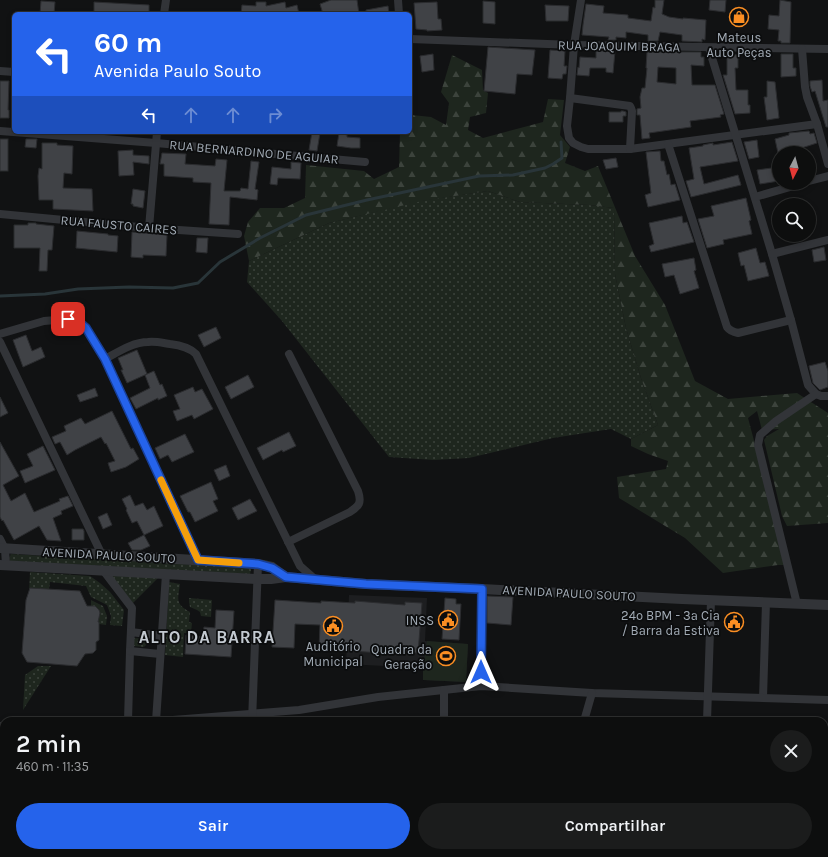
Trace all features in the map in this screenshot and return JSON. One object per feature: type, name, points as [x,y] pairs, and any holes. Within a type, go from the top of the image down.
[{"type":"street","points":[[164,12],[166,0]]},
{"type":"street","points":[[398,0],[399,12]]},
{"type":"street","points":[[581,0],[574,45],[567,126],[569,138],[573,143],[580,147],[588,149],[630,149],[817,124]]},
{"type":"street","name":"RUA JOAQUIM BRAGA","points":[[412,39],[574,45],[828,49]]},
{"type":"street","points":[[709,48],[772,254],[808,385],[816,394],[828,396]]},
{"type":"street","points":[[802,49],[807,97],[827,158]]},
{"type":"street","points":[[0,71],[12,72]]},
{"type":"street","points":[[570,98],[630,106],[632,108],[630,149]]},
{"type":"street","name":"RUA BERNARDINO DE AGUIAR","points":[[0,131],[12,132]]},
{"type":"street","name":"RUA BERNARDINO DE AGUIAR","points":[[39,134],[365,162]]},
{"type":"street","points":[[149,228],[156,134]]},
{"type":"street","points":[[668,144],[729,330],[738,333],[791,320]]},
{"type":"street","points":[[816,180],[828,176]]},
{"type":"street","points":[[755,197],[780,190]]},
{"type":"street","name":"RUA FAUSTO CAIRES","points":[[0,214],[149,228],[238,234]]},
{"type":"street","points":[[772,254],[828,240]]},
{"type":"street","points":[[0,334],[44,321],[68,319],[79,322],[86,328],[105,359],[198,560]]},
{"type":"street","points":[[0,342],[102,555]]},
{"type":"street","points":[[105,359],[123,349],[148,342],[184,346],[196,354],[300,566],[316,580]]},
{"type":"street","points":[[288,354],[358,491],[360,504],[357,508],[350,512],[288,542]]},
{"type":"street","points":[[798,604],[758,445],[760,434],[776,421],[816,394]]},
{"type":"street","points":[[2,545],[3,565]]},
{"type":"street","name":"AVENIDA PAULO SOUTO","points":[[2,545],[102,555],[258,564],[272,568],[286,577]]},
{"type":"street","points":[[258,564],[252,717],[378,697],[481,686],[592,692],[828,700]]},
{"type":"street","name":"AVENIDA PAULO SOUTO","points":[[3,565],[257,579],[286,577],[366,584],[828,605]]},
{"type":"street","points":[[103,570],[132,608],[128,717]]},
{"type":"street","points":[[156,717],[166,574]]},
{"type":"street","points":[[481,686],[482,589]]},
{"type":"street","points":[[707,717],[711,600]]},
{"type":"street","points":[[763,698],[766,602]]},
{"type":"street","points":[[131,632],[162,636]]},
{"type":"street","points":[[130,651],[160,654]]},
{"type":"street","points":[[444,690],[444,717]]},
{"type":"street","points":[[585,717],[592,692]]},
{"type":"shaded area","points":[[349,595],[427,598],[425,641],[468,644],[466,682],[423,680],[423,668],[346,664]]},
{"type":"green space","points":[[452,55],[482,70],[483,90],[488,93],[486,113],[470,117],[468,130],[483,138],[543,122],[548,99],[564,100],[560,135],[570,147],[565,163],[585,171],[598,166],[635,256],[665,305],[695,381],[728,399],[797,393],[828,413],[828,523],[787,526],[782,516],[764,440],[767,436],[779,429],[762,430],[757,411],[748,418],[787,565],[723,573],[685,538],[619,498],[617,477],[666,469],[668,461],[631,446],[631,439],[658,425],[641,378],[626,328],[615,274],[614,208],[589,205],[520,202],[488,191],[422,201],[329,223],[249,261],[244,236],[248,222],[260,208],[284,208],[305,198],[306,165],[364,171],[374,179],[399,167],[400,134],[412,134],[412,115],[431,117],[446,125],[449,103],[441,92]]},
{"type":"green space","points":[[488,191],[520,202],[589,205],[614,208],[615,274],[626,328],[641,378],[658,425],[631,439],[611,429],[553,438],[469,458],[434,460],[389,457],[282,321],[247,282],[249,261],[329,223],[419,201]]},
{"type":"green space","points":[[11,554],[250,568],[251,570],[250,574],[10,561],[9,558]]},
{"type":"green space","points":[[30,572],[90,576],[110,592],[124,610],[122,626],[110,625],[111,616],[107,605],[91,597],[86,586],[50,582],[49,589],[30,588],[29,592]]},
{"type":"green space","points":[[110,575],[158,578],[133,603]]},
{"type":"green space","points":[[169,582],[180,584],[180,604],[190,612],[189,622],[192,623],[191,633],[184,633],[183,657],[165,655]]},
{"type":"green space","points":[[189,598],[212,600],[211,617],[201,616],[200,612],[190,607]]},
{"type":"green space","points":[[91,600],[103,606],[107,616],[106,625],[99,624],[97,621],[100,616],[100,611],[97,607],[91,606]]},
{"type":"green space","points":[[134,638],[145,639],[148,643],[144,647],[134,646]]},
{"type":"green space","name":"Quadra da Geração","points":[[427,641],[468,644],[466,682],[423,680],[423,668]]},
{"type":"green space","points":[[38,666],[51,666],[23,710],[25,675]]},
{"type":"building","points":[[331,0],[357,0],[359,12],[322,12],[320,4]]},
{"type":"building","points":[[655,0],[664,0],[662,14],[669,17],[706,20],[705,40],[702,39],[702,42],[682,41],[682,35],[660,32],[658,41],[648,41],[648,35],[626,32],[626,38],[616,37],[616,40],[608,40],[609,37],[582,35],[586,4],[604,6],[603,13],[628,15],[628,18],[651,21],[653,7],[655,8]]},
{"type":"building","points":[[710,0],[726,0],[725,12],[709,10]]},
{"type":"building","points":[[780,0],[791,2],[790,43],[781,43],[781,41],[778,41],[779,30],[768,29],[769,15],[779,16]]},
{"type":"building","points":[[41,1],[55,2],[54,12],[40,12]]},
{"type":"building","points":[[483,1],[495,2],[495,24],[483,23]]},
{"type":"building","points":[[94,2],[149,5],[149,12],[94,12]]},
{"type":"building","points":[[256,2],[266,2],[266,6],[285,2],[286,8],[297,5],[299,12],[241,12],[242,5],[256,6]]},
{"type":"building","points":[[437,2],[438,19],[441,19],[442,30],[427,31],[416,29],[414,3]]},
{"type":"building","points":[[545,5],[569,6],[568,21],[546,21]]},
{"type":"building","points":[[388,6],[389,12],[366,12],[366,10]]},
{"type":"building","points":[[488,47],[535,50],[532,75],[517,74],[515,94],[484,91]]},
{"type":"building","points":[[550,50],[565,51],[564,66],[567,66],[566,74],[563,74],[562,79],[548,78]]},
{"type":"building","points":[[596,51],[615,51],[613,73],[606,72],[606,68],[590,68],[589,76],[577,75],[580,57],[596,58]]},
{"type":"building","points":[[647,52],[701,52],[701,57],[704,57],[704,66],[691,65],[692,85],[715,85],[724,114],[720,115],[721,117],[690,121],[691,127],[649,133],[650,138],[642,139],[640,115],[637,115],[637,109],[641,108],[640,97],[642,88],[645,88]],"holes":[[[658,67],[676,68],[676,84],[657,82]]]},
{"type":"building","points":[[433,54],[434,70],[422,72],[420,56]]},
{"type":"building","points":[[727,54],[738,55],[738,68],[735,68],[736,90],[748,90],[748,105],[750,105],[750,113],[735,114],[723,75],[727,75]]},
{"type":"building","points":[[781,54],[793,54],[793,68],[796,68],[796,76],[781,77]]},
{"type":"building","points":[[822,80],[823,101],[828,100],[828,127],[826,127],[815,91],[812,92],[810,86],[810,81]]},
{"type":"building","points":[[0,81],[9,81],[9,118],[0,118]]},
{"type":"building","points":[[767,81],[775,82],[779,118],[767,120],[764,97],[767,97]]},
{"type":"building","points":[[609,112],[626,112],[626,116],[623,116],[623,122],[609,122]]},
{"type":"building","points":[[809,131],[810,134],[814,133],[817,143],[808,146],[776,146],[775,139],[789,135],[789,133]]},
{"type":"building","points":[[312,134],[320,134],[317,151],[309,150]]},
{"type":"building","points":[[339,134],[347,135],[347,137],[360,138],[360,148],[337,146]]},
{"type":"building","points":[[0,139],[8,139],[8,171],[0,171]]},
{"type":"building","points":[[26,139],[37,139],[36,148],[25,147]]},
{"type":"building","points":[[757,140],[759,157],[749,159],[744,142]]},
{"type":"building","points":[[732,142],[738,161],[700,167],[704,184],[738,175],[741,185],[691,197],[686,181],[694,179],[689,148],[713,143],[713,145]]},
{"type":"building","points":[[42,143],[57,143],[57,145],[73,146],[72,174],[64,173],[63,188],[92,189],[93,211],[53,209],[53,200],[39,200],[38,176],[39,168],[42,169]]},
{"type":"building","points":[[133,150],[133,155],[149,156],[149,164],[133,162],[134,175],[119,176],[118,151]]},
{"type":"building","points":[[660,151],[661,161],[664,161],[671,185],[675,184],[680,200],[648,207],[645,195],[651,193],[646,152]]},
{"type":"building","points":[[162,153],[186,154],[185,164],[215,166],[216,159],[227,160],[224,191],[240,191],[241,188],[248,189],[251,161],[259,162],[255,189],[258,190],[257,200],[230,197],[229,225],[209,224],[211,183],[193,182],[193,178],[164,176],[164,164],[160,164]]},
{"type":"building","points":[[616,158],[618,167],[606,169],[603,160]]},
{"type":"building","points":[[291,162],[301,163],[300,179],[278,178],[277,185],[270,184],[272,167],[291,169]]},
{"type":"building","points":[[772,168],[772,182],[760,184],[757,170]]},
{"type":"building","points":[[133,189],[145,191],[143,208],[133,206],[133,204],[131,204]]},
{"type":"building","points":[[746,198],[751,220],[749,221],[752,234],[723,240],[724,244],[707,248],[698,219],[714,216],[711,206]]},
{"type":"building","points":[[682,216],[683,223],[687,222],[694,242],[651,252],[649,246],[654,244],[649,223]]},
{"type":"building","points":[[28,223],[54,226],[52,250],[48,250],[47,271],[39,271],[40,248],[14,248],[14,225],[28,225]]},
{"type":"building","points":[[77,231],[118,236],[117,252],[76,248]]},
{"type":"building","points":[[132,232],[167,235],[166,256],[143,255],[143,258],[131,257]]},
{"type":"building","points":[[197,238],[208,238],[207,253],[196,252]]},
{"type":"building","points":[[824,247],[826,260],[814,262],[812,250]]},
{"type":"building","points":[[756,248],[760,263],[765,262],[769,276],[748,281],[744,265],[741,266],[738,253]]},
{"type":"building","points":[[694,258],[696,270],[694,271],[699,288],[680,294],[674,275],[665,277],[662,264]]},
{"type":"building","points":[[216,327],[221,338],[204,347],[198,335]]},
{"type":"building","points":[[26,335],[32,351],[41,347],[45,357],[23,367],[13,340]]},
{"type":"building","points":[[137,350],[147,374],[127,383],[121,370],[123,370],[118,358]]},
{"type":"building","points":[[825,362],[828,371],[828,387],[820,390],[813,383],[809,366]]},
{"type":"building","points":[[154,371],[167,396],[158,400],[158,398],[136,409],[130,398],[150,388],[145,375]]},
{"type":"building","points":[[248,375],[254,387],[231,399],[225,387]]},
{"type":"building","points":[[193,387],[195,392],[202,389],[213,409],[194,419],[192,415],[177,421],[173,411],[180,409],[174,395]]},
{"type":"building","points":[[95,388],[98,396],[80,402],[77,395]]},
{"type":"building","points":[[0,397],[8,413],[0,417]]},
{"type":"building","points":[[112,411],[131,449],[133,448],[139,459],[126,467],[111,472],[108,463],[115,461],[106,443],[105,444],[101,437],[67,455],[60,442],[55,444],[52,437],[66,431],[64,426],[81,418],[85,424]]},
{"type":"building","points":[[289,432],[296,446],[283,452],[282,450],[263,460],[257,448]]},
{"type":"building","points":[[185,434],[194,452],[172,462],[168,455],[160,459],[155,448]]},
{"type":"building","points":[[0,442],[19,476],[3,485],[11,501],[25,493],[34,512],[68,496],[73,506],[61,511],[62,514],[53,518],[61,541],[47,540],[39,526],[14,540],[3,520],[2,521],[0,517]]},
{"type":"building","points":[[43,446],[55,470],[25,483],[20,471],[33,466],[27,454]]},
{"type":"building","points":[[226,465],[230,476],[219,481],[214,470]]},
{"type":"building","points":[[211,482],[218,499],[213,501],[218,511],[195,522],[180,496]]},
{"type":"building","points":[[130,495],[135,506],[143,503],[147,510],[154,506],[163,526],[144,535],[137,521],[132,523],[122,499]]},
{"type":"building","points":[[250,499],[257,511],[238,520],[232,508]]},
{"type":"building","points":[[107,513],[112,525],[103,529],[98,517]]},
{"type":"building","points":[[72,529],[83,529],[84,540],[72,540]]},
{"type":"building","points":[[144,535],[150,546],[141,550],[132,550],[128,543]]},
{"type":"building","points":[[30,588],[80,591],[87,606],[95,606],[99,610],[99,640],[96,642],[96,650],[93,653],[85,654],[77,666],[27,662],[22,653],[26,600]]},
{"type":"building","points":[[487,596],[513,597],[511,625],[487,623]]},
{"type":"building","points":[[445,598],[456,599],[456,604],[461,604],[459,640],[442,639]]},
{"type":"building","points":[[275,600],[321,603],[321,601],[355,603],[355,601],[405,605],[405,602],[422,603],[418,653],[382,653],[319,649],[320,625],[295,624],[294,648],[272,647]]},
{"type":"building","points":[[216,610],[234,611],[231,657],[185,654],[186,635],[203,637],[204,627],[215,628]]},
{"type":"waterway","points":[[0,296],[45,294],[78,289],[129,287],[173,288],[198,283],[220,262],[260,238],[306,215],[367,200],[479,176],[513,175],[545,168],[562,158],[561,142]]},
{"type":"slow traffic","points":[[161,480],[198,560],[239,563]]},
{"type":"place","name":"Mateus Auto Peças","points":[[739,17]]},
{"type":"place","name":"INSS","points":[[448,620]]},
{"type":"place","name":"24º BPM - 3ª Cia / Barra da Estiva","points":[[734,622]]},
{"type":"place","name":"Auditório Municipal","points":[[333,626]]},
{"type":"place","name":"Quadra da Geração","points":[[446,656]]},
{"type":"district","name":"ALTO DA BARRA","points":[[207,637]]},
{"type":"route","points":[[68,319],[79,322],[86,328],[105,359],[198,560],[258,564],[272,568],[286,577],[366,584],[482,589],[481,672]]}]
